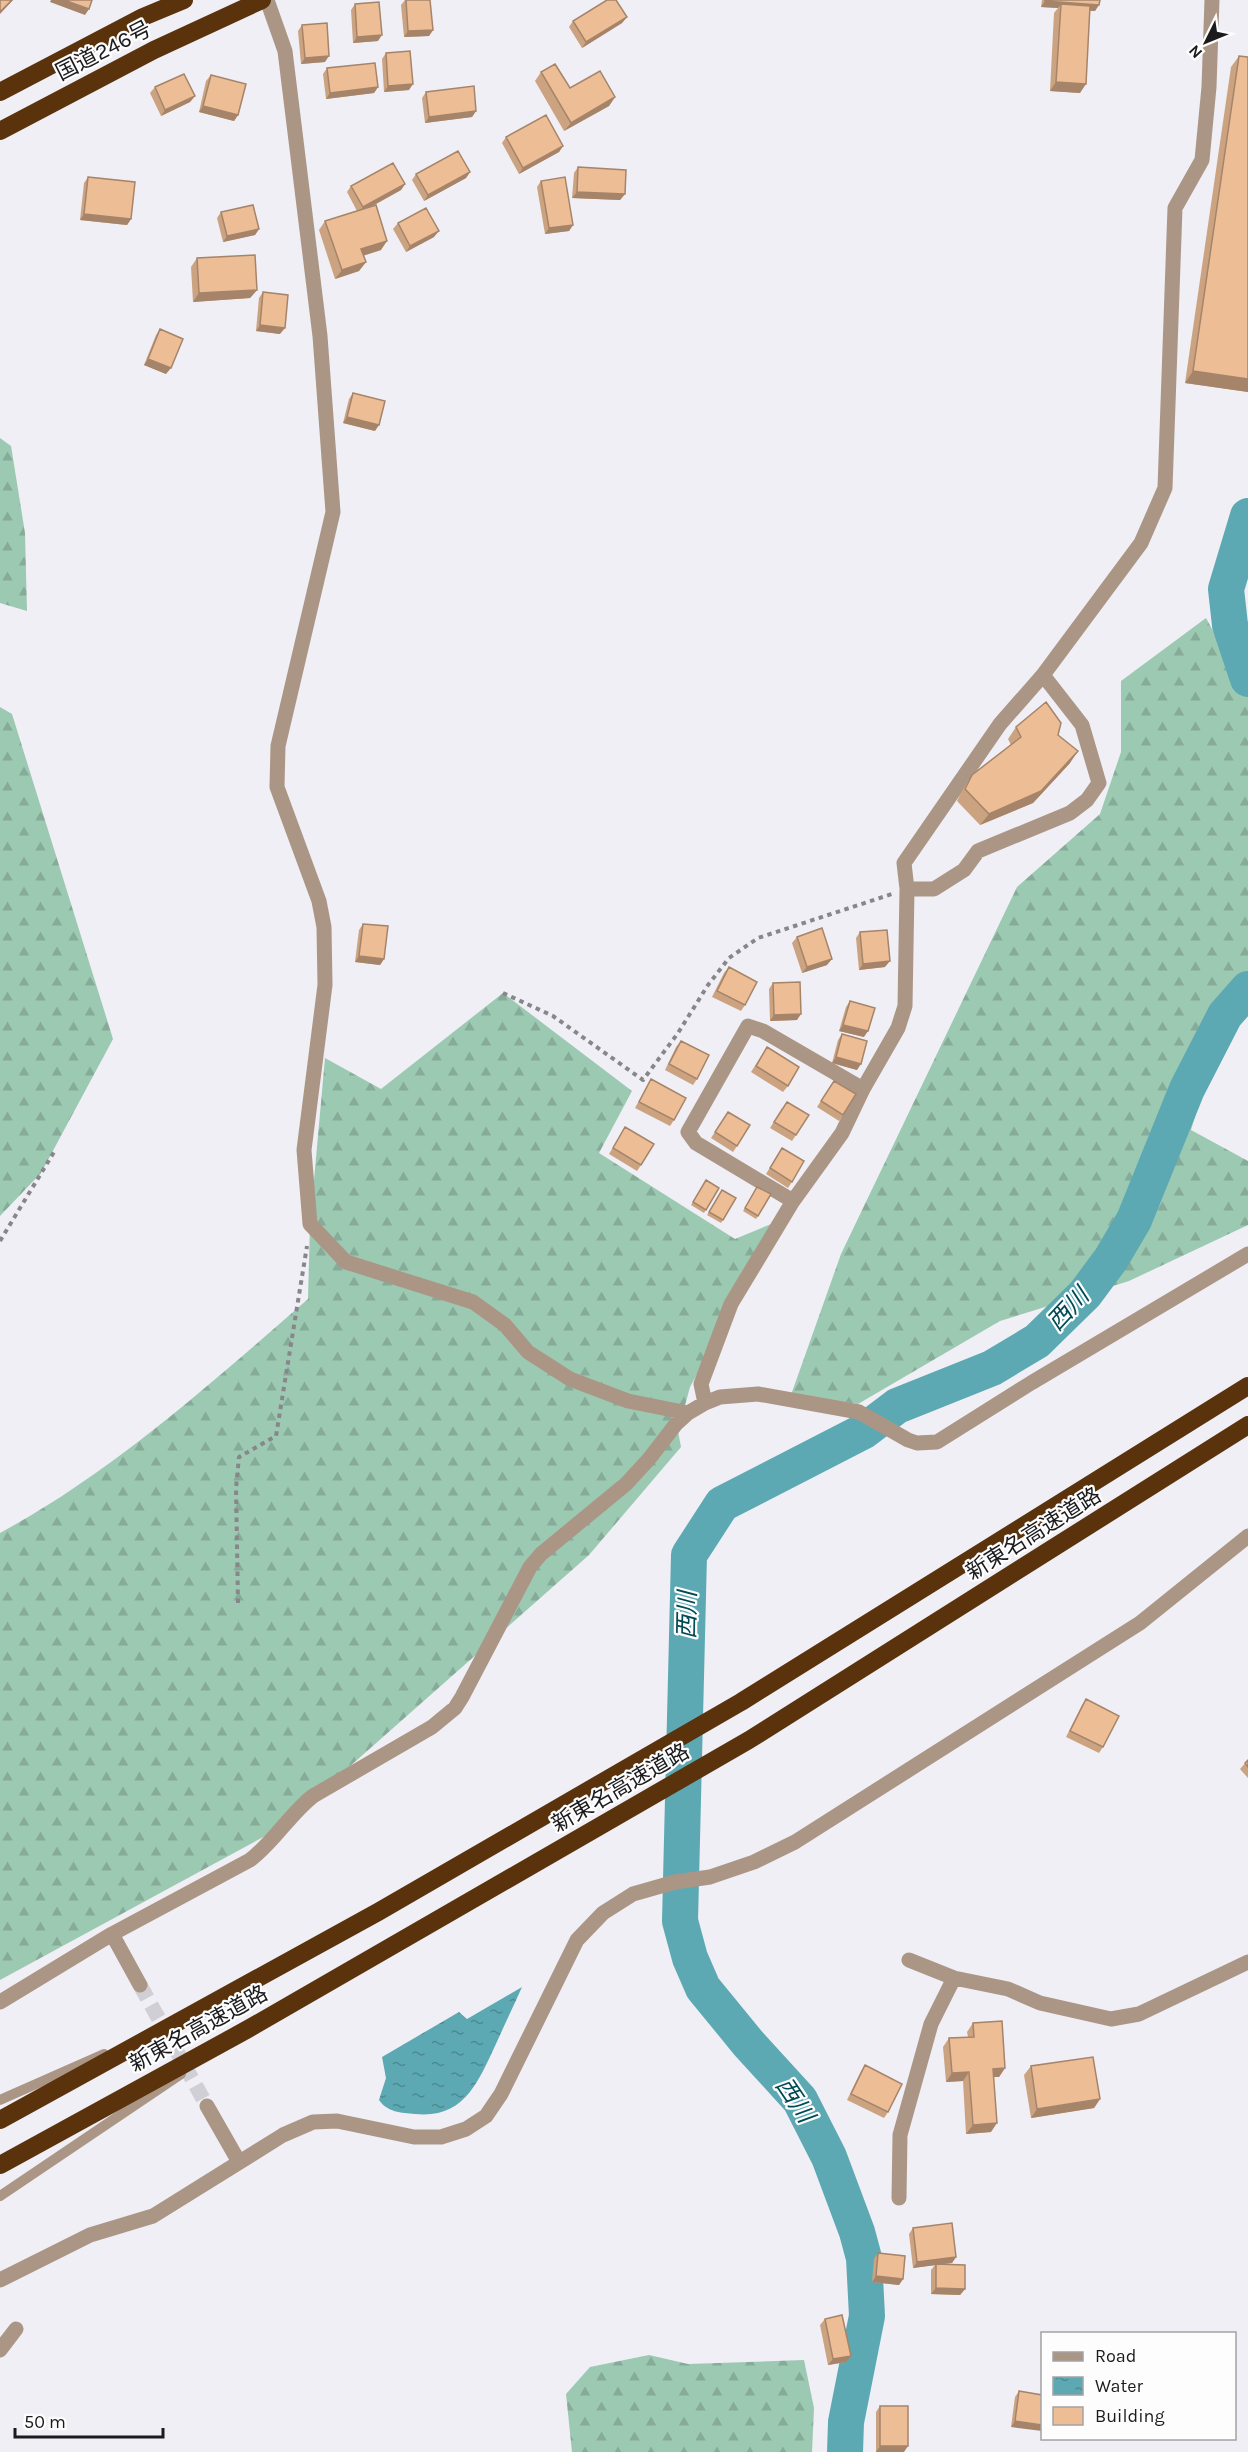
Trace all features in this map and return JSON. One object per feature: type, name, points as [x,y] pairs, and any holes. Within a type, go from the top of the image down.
[{"type":"highway","name":"国道246号","points":[[0,92],[143,17],[184,0]]},
{"type":"highway","name":"国道246号","points":[[0,131],[154,50],[262,0]]},
{"type":"highway","name":"新東名高速道路","points":[[0,2120],[378,1912],[741,1702],[1248,1386]]},
{"type":"highway","name":"新東名高速道路","points":[[0,2165],[248,2029],[748,1740],[1248,1425]]},
{"type":"street","points":[[267,0],[285,51],[320,336],[333,512],[278,746],[277,787],[319,901],[324,927],[325,985],[304,1150],[310,1224],[346,1262],[473,1302],[505,1325],[528,1352],[570,1379],[628,1401],[688,1413]]},
{"type":"street","points":[[705,1403],[701,1384],[731,1304],[793,1201],[842,1133],[863,1089],[898,1028],[905,1006],[907,889],[904,863],[1000,724],[1043,675],[1141,543],[1165,488],[1175,208],[1202,160],[1209,87],[1212,0]]},
{"type":"street","points":[[907,889],[934,889],[964,870],[978,851],[1070,813],[1088,800],[1099,783],[1082,725],[1043,675]]},
{"type":"street","points":[[793,1201],[696,1143],[688,1132],[748,1026],[763,1031],[863,1089]]},
{"type":"street","points":[[0,2002],[112,1934],[250,1860],[263,1850],[298,1808],[313,1796],[445,1718],[462,1697],[535,1560],[552,1542],[638,1473],[676,1424],[688,1413],[720,1397],[758,1394],[859,1412],[917,1443],[937,1442],[1031,1383],[1248,1254]]},
{"type":"street","points":[[0,2280],[90,2235],[153,2216],[283,2135],[313,2122],[337,2121],[414,2137],[441,2137],[466,2129],[486,2116],[501,2094],[577,1940],[603,1913],[633,1893],[675,1882],[710,1877],[754,1862],[795,1842],[1140,1623],[1248,1536]]},
{"type":"street","points":[[112,1934],[140,1985]]},
{"type":"street","points":[[909,1960],[954,1978],[1008,1989],[1040,2003],[1111,2019],[1138,2014],[1248,1962]]},
{"type":"street","points":[[899,2198],[900,2134],[931,2024],[954,1978]]},
{"type":"street","points":[[207,2106],[239,2162]]},
{"type":"street","points":[[0,2350],[16,2329]]},
{"type":"lane","points":[[0,2100],[187,2017]]},
{"type":"lane","points":[[0,2196],[248,2029]]},
{"type":"path","points":[[502,993],[553,1016],[643,1080],[729,958],[758,938],[907,889]]},
{"type":"path","points":[[0,1240],[54,1152]]},
{"type":"path","points":[[238,1603],[236,1488],[239,1457],[276,1436],[310,1224]]},
{"type":"green space","points":[[0,438],[11,446],[25,533],[27,611],[0,603]]},
{"type":"green space","points":[[1206,618],[1248,696],[1248,992],[1225,1015],[1191,1130],[1248,1161],[1248,1225],[1129,1281],[1000,1321],[858,1404],[791,1395],[841,1254],[1017,887],[1100,814],[1121,752],[1121,681]]},
{"type":"green space","points":[[0,707],[12,714],[113,1039],[41,1173],[0,1216]]},
{"type":"green space","points":[[503,993],[632,1091],[599,1153],[735,1239],[781,1220],[690,1387],[678,1431],[681,1447],[589,1555],[280,1828],[0,1980],[0,1533],[42,1509],[122,1454],[198,1394],[308,1299],[310,1224],[325,1058],[381,1089]]},
{"type":"green space","points":[[649,2355],[688,2364],[804,2360],[814,2408],[812,2452],[572,2452],[566,2394],[590,2367]]},
{"type":"water","points":[[522,1987],[482,2073],[467,2095],[457,2104],[446,2111],[415,2114],[390,2109],[382,2104],[379,2100],[386,2078],[382,2057],[459,2012],[467,2019]]},
{"type":"building","points":[[0,0],[12,0],[0,12]]},
{"type":"building","points":[[64,0],[92,0],[89,9]]},
{"type":"building","points":[[406,0],[430,0],[433,30],[408,31]]},
{"type":"building","points":[[607,0],[616,0],[627,17],[586,42],[573,21]]},
{"type":"building","points":[[1045,0],[1100,0],[1099,5]]},
{"type":"building","points":[[379,2],[382,35],[357,37],[355,4]]},
{"type":"building","points":[[1061,4],[1090,6],[1086,84],[1056,82]]},
{"type":"building","points":[[327,23],[329,56],[305,58],[302,25]]},
{"type":"building","points":[[410,51],[413,84],[388,86],[386,53]]},
{"type":"building","points":[[1239,56],[1248,57],[1248,379],[1193,371]]},
{"type":"building","points":[[375,63],[378,87],[330,93],[327,68]]},
{"type":"building","points":[[555,64],[570,88],[600,71],[615,97],[571,123],[541,72]]},
{"type":"building","points":[[184,74],[195,96],[165,110],[155,87]]},
{"type":"building","points":[[211,75],[246,84],[238,115],[203,106]]},
{"type":"building","points":[[474,86],[476,111],[429,117],[426,92]]},
{"type":"building","points":[[546,115],[563,146],[523,168],[506,137]]},
{"type":"building","points":[[458,151],[470,172],[428,195],[416,174]]},
{"type":"building","points":[[393,163],[405,184],[363,207],[351,186]]},
{"type":"building","points":[[578,167],[626,170],[625,194],[577,192]]},
{"type":"building","points":[[88,177],[135,182],[131,219],[84,214]]},
{"type":"building","points":[[565,177],[573,225],[549,228],[541,181]]},
{"type":"building","points":[[253,205],[259,229],[227,236],[221,212]]},
{"type":"building","points":[[376,205],[387,241],[361,249],[366,262],[342,270],[325,221]]},
{"type":"building","points":[[426,208],[439,231],[410,246],[398,223]]},
{"type":"building","points":[[255,255],[257,290],[199,293],[197,258]]},
{"type":"building","points":[[263,292],[288,295],[285,328],[260,325]]},
{"type":"building","points":[[160,329],[183,339],[171,368],[148,359]]},
{"type":"building","points":[[353,393],[385,401],[379,425],[347,417]]},
{"type":"building","points":[[1046,702],[1061,723],[1058,735],[1078,751],[1041,791],[989,814],[965,789],[972,775],[1021,737],[1016,727]]},
{"type":"building","points":[[363,924],[388,926],[384,959],[359,956]]},
{"type":"building","points":[[822,928],[832,959],[807,967],[797,937]]},
{"type":"building","points":[[887,930],[890,961],[863,964],[860,932]]},
{"type":"building","points":[[729,967],[757,982],[745,1005],[717,991]]},
{"type":"building","points":[[800,982],[801,1014],[774,1015],[773,983]]},
{"type":"building","points":[[850,1001],[875,1008],[868,1031],[843,1025]]},
{"type":"building","points":[[842,1034],[867,1041],[861,1064],[836,1057]]},
{"type":"building","points":[[681,1041],[709,1055],[697,1079],[669,1064]]},
{"type":"building","points":[[767,1047],[799,1067],[788,1086],[756,1066]]},
{"type":"building","points":[[651,1079],[686,1098],[674,1120],[639,1102]]},
{"type":"building","points":[[834,1081],[856,1094],[843,1115],[821,1101]]},
{"type":"building","points":[[787,1102],[809,1115],[796,1135],[774,1122]]},
{"type":"building","points":[[728,1112],[750,1125],[737,1146],[715,1132]]},
{"type":"building","points":[[625,1127],[654,1144],[641,1165],[613,1148]]},
{"type":"building","points":[[782,1148],[804,1161],[792,1182],[770,1168]]},
{"type":"building","points":[[706,1180],[719,1188],[706,1210],[693,1202]]},
{"type":"building","points":[[757,1187],[771,1194],[758,1216],[745,1208]]},
{"type":"building","points":[[722,1190],[736,1198],[723,1220],[709,1212]]},
{"type":"building","points":[[1086,1699],[1119,1716],[1103,1747],[1070,1731]]},
{"type":"building","points":[[1002,2021],[1005,2068],[993,2069],[997,2123],[973,2125],[969,2072],[952,2073],[949,2038],[974,2037],[973,2023]]},
{"type":"building","points":[[1093,2057],[1100,2099],[1037,2109],[1031,2066]]},
{"type":"building","points":[[865,2065],[902,2084],[888,2112],[851,2094]]},
{"type":"building","points":[[952,2223],[956,2257],[917,2262],[913,2228]]},
{"type":"building","points":[[878,2253],[905,2256],[903,2279],[876,2276]]},
{"type":"building","points":[[936,2264],[965,2265],[965,2289],[936,2288]]},
{"type":"building","points":[[842,2315],[851,2356],[833,2359],[825,2319]]},
{"type":"building","points":[[1019,2391],[1041,2395],[1041,2425],[1015,2421]]},
{"type":"building","points":[[880,2406],[908,2406],[908,2446],[880,2446]]},
{"type":"waterway","name":"西川","points":[[1248,516],[1226,589],[1230,625],[1248,679]]},
{"type":"waterway","name":"西川","points":[[845,2452],[846,2422],[867,2316],[864,2258],[857,2232],[829,2157],[800,2100],[748,2043],[703,1988],[690,1958],[680,1921],[689,1555],[722,1504],[864,1431],[897,1406],[992,1368],[1037,1341],[1085,1294],[1111,1259],[1134,1220],[1187,1089],[1225,1015],[1248,989]]},
{"type":"tunnel","points":[[140,1985],[207,2106]]}]
